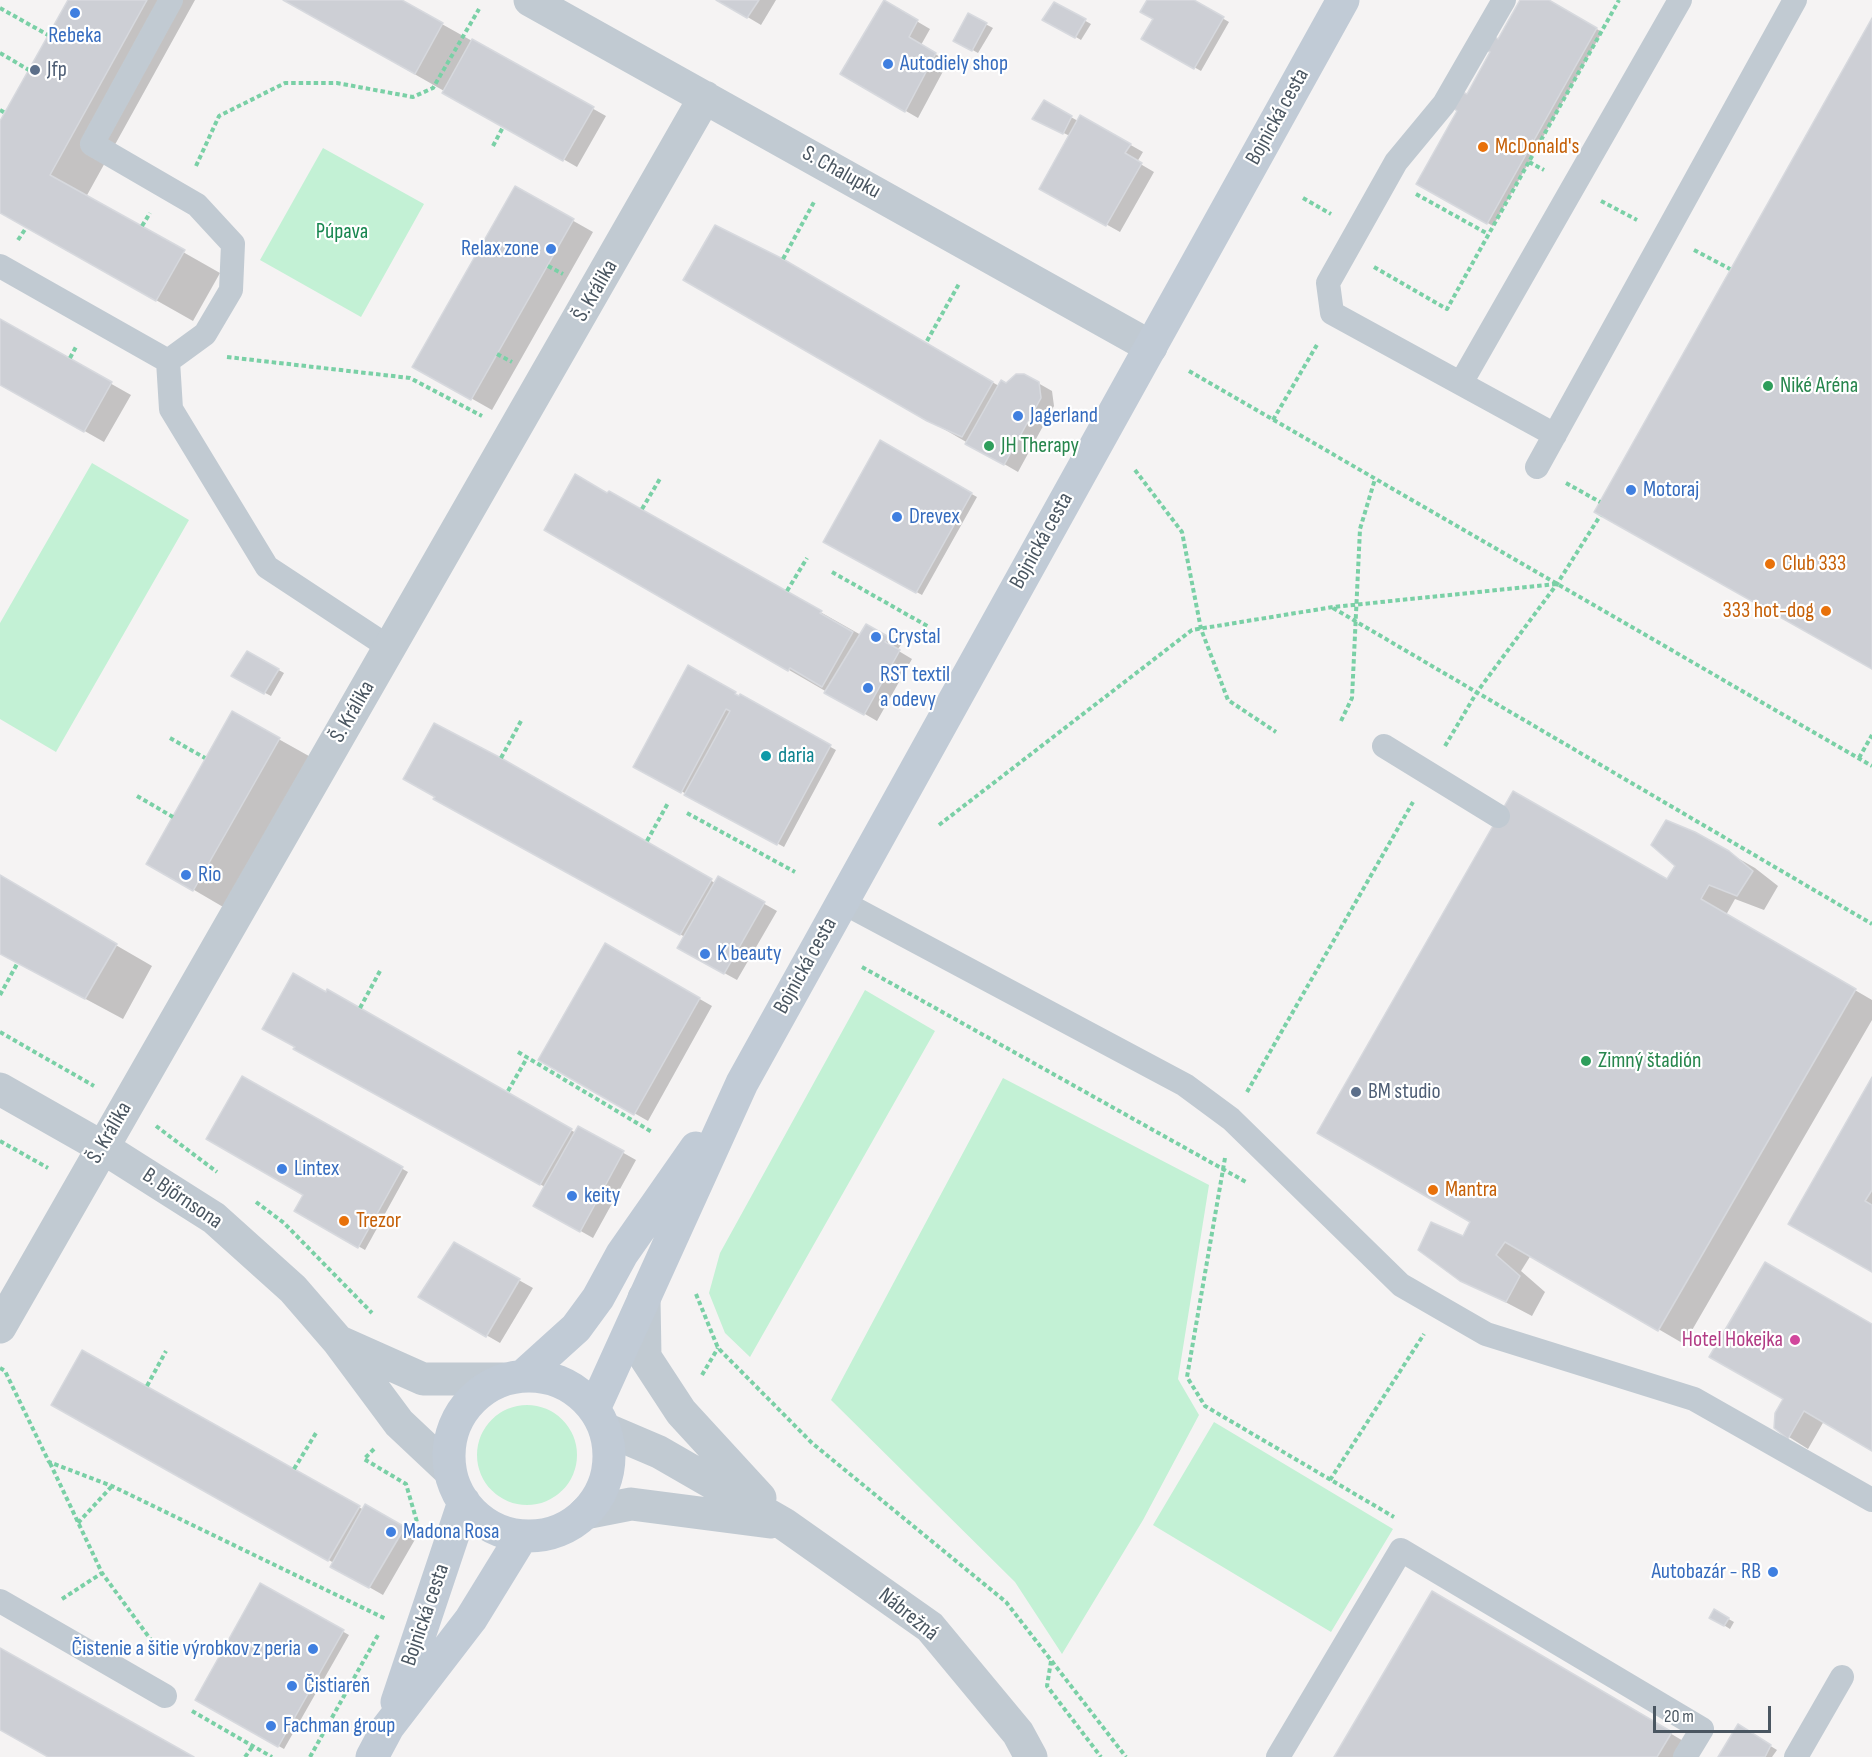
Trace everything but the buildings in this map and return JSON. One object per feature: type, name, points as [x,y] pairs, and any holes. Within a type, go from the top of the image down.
[{"type":"street","name":"S. Chalupku","points":[[530,0],[1150,347]]},
{"type":"street","name":"Bojnická cesta","points":[[742,1083],[622,1254],[598,1298],[582,1321],[560,1345],[514,1377],[485,1389],[463,1410],[451,1437],[450,1471],[464,1502],[485,1523],[498,1530],[522,1536],[556,1532],[585,1513],[605,1483],[609,1447],[600,1419],[644,1298],[742,1083],[1343,0]]},
{"type":"street","name":"Š. Králika","points":[[0,1328],[705,97]]},
{"type":"street","name":"B. Bjőrnsona","points":[[0,1089],[102,1147],[214,1218],[292,1289],[339,1341],[399,1423],[450,1471]]},
{"type":"street","name":"Nábrežná","points":[[644,1298],[645,1357],[681,1412],[784,1524]]},
{"type":"street","name":"B. Bjőrnsona","points":[[339,1341],[423,1379],[514,1377]]},
{"type":"street","points":[[514,1377],[544,1377],[563,1383],[580,1394],[600,1419]]},
{"type":"street","name":"Nábrežná","points":[[600,1419],[784,1524],[930,1628],[1018,1733],[1031,1757]]},
{"type":"street","name":"Bojnická cesta","points":[[372,1757],[388,1727],[464,1502]]},
{"type":"street","name":"Nábrežná","points":[[585,1513],[631,1504],[784,1524]]},
{"type":"street","name":"Bojnická cesta","points":[[388,1727],[471,1619],[522,1536]]},
{"type":"lane","points":[[171,0],[92,144],[197,205],[233,243],[231,290],[205,334],[174,356]]},
{"type":"lane","points":[[1504,0],[1444,104],[1396,162],[1328,283],[1332,313],[1555,435]]},
{"type":"lane","points":[[1461,383],[1680,0]]},
{"type":"lane","points":[[1537,467],[1795,0]]},
{"type":"lane","points":[[0,266],[174,356]]},
{"type":"lane","points":[[174,356],[171,410],[267,567],[390,648]]},
{"type":"lane","points":[[1384,746],[1498,816]]},
{"type":"lane","points":[[842,902],[1185,1085],[1231,1119],[1401,1285],[1486,1334],[1694,1399],[1872,1500]]},
{"type":"lane","points":[[1278,1757],[1401,1550],[1702,1729],[1685,1757]]},
{"type":"lane","points":[[0,1601],[165,1696]]},
{"type":"lane","points":[[1801,1755],[1842,1677]]},
{"type":"path","points":[[1375,258],[1371,266],[1447,309],[1619,0]]},
{"type":"path","points":[[0,8],[48,35]]},
{"type":"path","points":[[182,196],[219,116],[285,83],[337,83],[413,97],[433,87],[479,9]]},
{"type":"path","points":[[0,53],[29,70]]},
{"type":"path","points":[[0,110],[5,113]]},
{"type":"path","points":[[494,146],[503,127]]},
{"type":"path","points":[[1529,162],[1730,269]]},
{"type":"path","points":[[783,259],[815,199]]},
{"type":"path","points":[[927,341],[961,281]]},
{"type":"path","points":[[174,356],[410,378],[514,434]]},
{"type":"path","points":[[1189,371],[1872,766]]},
{"type":"path","points":[[1135,470],[1182,532],[1201,629],[1228,700],[1276,732]]},
{"type":"path","points":[[642,509],[661,477]]},
{"type":"path","points":[[1341,721],[1352,698],[1360,529],[1375,479]]},
{"type":"path","points":[[1401,1550],[1414,1529],[1205,1406],[1187,1377],[1231,1119],[1477,692],[1557,584],[1600,516]]},
{"type":"path","points":[[787,591],[807,558]]},
{"type":"path","points":[[832,572],[929,627]]},
{"type":"path","points":[[939,825],[1192,630],[1333,607],[1557,584]]},
{"type":"path","points":[[1333,607],[1872,924]]},
{"type":"path","points":[[501,758],[521,721]]},
{"type":"path","points":[[1859,759],[1872,735]]},
{"type":"path","points":[[170,738],[205,758]]},
{"type":"path","points":[[137,796],[173,817]]},
{"type":"path","points":[[647,841],[668,803]]},
{"type":"path","points":[[687,813],[795,872]]},
{"type":"path","points":[[0,995],[17,964]]},
{"type":"path","points":[[862,967],[1249,1184]]},
{"type":"path","points":[[360,1008],[380,971]]},
{"type":"path","points":[[518,1052],[652,1132]]},
{"type":"path","points":[[508,1091],[527,1058]]},
{"type":"path","points":[[0,1141],[80,1186]]},
{"type":"path","points":[[696,1294],[718,1348],[812,1443],[1006,1602],[1126,1757]]},
{"type":"path","points":[[1330,1480],[1441,1307]]},
{"type":"path","points":[[147,1386],[166,1351]]},
{"type":"path","points":[[0,1368],[5,1371],[102,1573],[173,1671],[165,1696],[272,1757]]},
{"type":"path","points":[[399,1423],[364,1459],[406,1484],[419,1529]]},
{"type":"path","points":[[294,1469],[316,1433]]},
{"type":"path","points":[[50,1462],[112,1486],[387,1619]]},
{"type":"path","points":[[78,1522],[112,1486]]},
{"type":"path","points":[[37,1622],[41,1613],[102,1573]]},
{"type":"path","points":[[310,1757],[392,1610]]},
{"type":"path","points":[[1051,1661],[1047,1686],[1101,1757]]},
{"type":"path","points":[[245,1757],[253,1746]]},
{"type":"green space","name":"Púpava","points":[[323,148],[424,204],[361,317],[260,260]]},
{"type":"green space","points":[[92,463],[189,520],[56,752],[0,719],[0,623]]},
{"type":"green space","points":[[865,990],[935,1031],[750,1357],[725,1333],[709,1293],[720,1253]]},
{"type":"green space","points":[[1003,1078],[1209,1185],[1178,1379],[1199,1415],[1143,1520],[1062,1654],[1015,1582],[831,1400]]},
{"type":"green space","points":[[527,1405],[555,1413],[569,1427],[577,1455],[569,1483],[555,1497],[527,1505],[499,1497],[485,1483],[477,1455],[485,1427],[499,1413]]},
{"type":"green space","points":[[1214,1422],[1393,1529],[1331,1632],[1153,1525]]},
{"type":"place","name":"Rebeka","points":[[75,13]]},
{"type":"place","name":"Autodiely shop","points":[[888,64]]},
{"type":"place","name":"Jfp","points":[[35,70]]},
{"type":"place","name":"McDonald's","points":[[1483,147]]},
{"type":"place","name":"Relax zone","points":[[551,249]]},
{"type":"place","name":"Niké Aréna","points":[[1768,386]]},
{"type":"place","name":"Jagerland","points":[[1018,416]]},
{"type":"place","name":"JH Therapy","points":[[989,446]]},
{"type":"place","name":"Motoraj","points":[[1631,490]]},
{"type":"place","name":"Drevex","points":[[897,517]]},
{"type":"place","name":"Club 333","points":[[1770,564]]},
{"type":"place","name":"333 hot-dog","points":[[1826,611]]},
{"type":"place","name":"Crystal","points":[[876,637]]},
{"type":"place","name":"RST textil a odevy","points":[[868,688]]},
{"type":"place","name":"daria","points":[[766,756]]},
{"type":"place","name":"Rio","points":[[186,875]]},
{"type":"place","name":"K beauty","points":[[705,954]]},
{"type":"place","name":"Zimný štadión","points":[[1586,1061]]},
{"type":"place","name":"BM studio","points":[[1356,1092]]},
{"type":"place","name":"Lintex","points":[[282,1169]]},
{"type":"place","name":"Mantra","points":[[1433,1190]]},
{"type":"place","name":"keity","points":[[572,1196]]},
{"type":"place","name":"Trezor","points":[[344,1221]]},
{"type":"place","name":"Hotel Hokejka","points":[[1795,1340]]},
{"type":"place","name":"Madona Rosa","points":[[391,1532]]},
{"type":"place","name":"Autobazár - RB","points":[[1773,1572]]},
{"type":"place","name":"Čistenie a šitie výrobkov z peria","points":[[313,1649]]},
{"type":"place","name":"Čistiareň","points":[[292,1686]]},
{"type":"place","name":"Fachman group","points":[[271,1726]]}]
